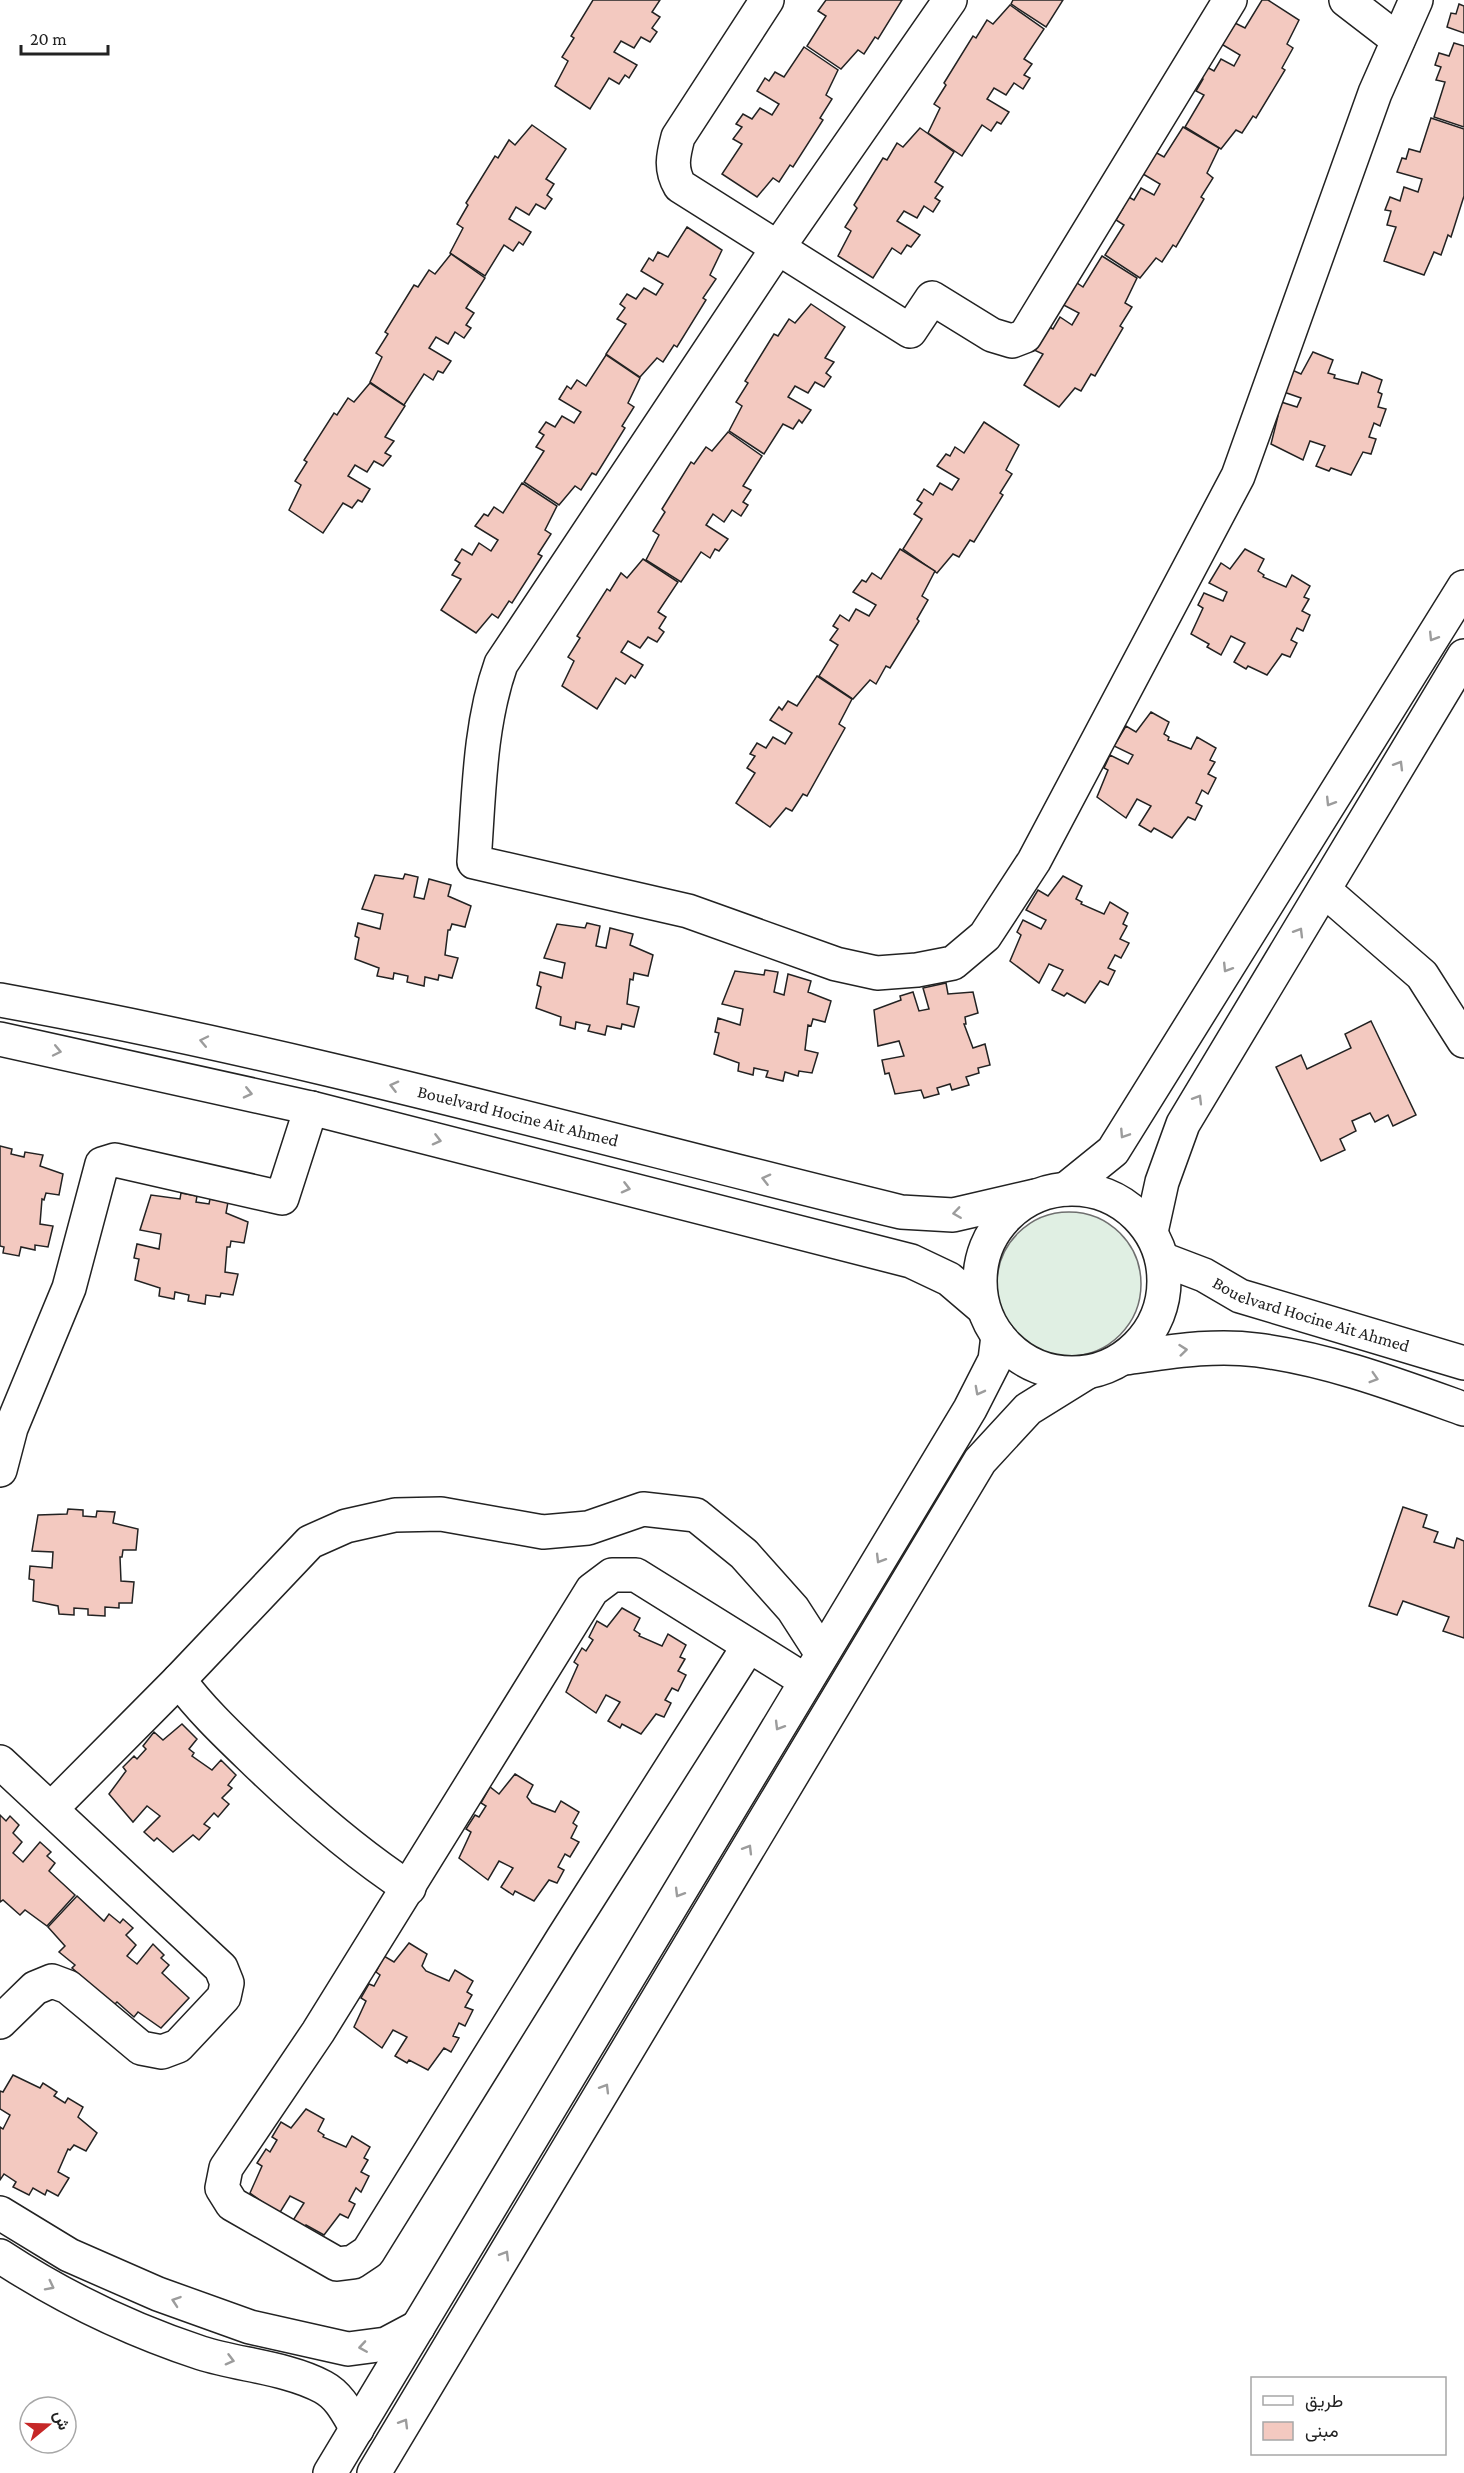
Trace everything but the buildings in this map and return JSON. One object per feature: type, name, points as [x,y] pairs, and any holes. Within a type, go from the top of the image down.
[{"type":"street","points":[[767,0],[678,137],[672,160],[673,175],[680,186],[910,331],[932,298],[992,335],[1012,341],[1025,336],[1230,0]]},
{"type":"street","points":[[950,0],[777,249],[501,664],[490,695],[474,862],[688,911],[836,964],[877,973],[917,970],[953,963],[985,936],[1034,861],[1238,476],[1376,93],[1416,0]]},
{"type":"street","points":[[1347,0],[1398,40]]},
{"type":"street","points":[[330,2473],[970,1409],[995,1360],[991,1322],[980,1275],[988,1242],[1007,1215],[1050,1193],[1113,1151],[1464,587]]},
{"type":"street","points":[[1125,1358],[1145,1339],[1159,1314],[1165,1287],[1156,1246],[1162,1182],[1183,1124],[1464,656]]},
{"type":"street","points":[[1324,890],[1422,975],[1464,1041]]},
{"type":"street","name":"Bouelvard Hocine Ait Ahmed","points":[[0,1000],[106,1019],[285,1059],[901,1212],[953,1215],[1050,1193]]},
{"type":"street","points":[[0,1039],[311,1107],[911,1262],[949,1279],[991,1322],[1022,1359],[1052,1372],[1086,1373]]},
{"type":"street","points":[[0,1470],[11,1428],[69,1288],[102,1164],[115,1160],[282,1198],[311,1107]]},
{"type":"street","points":[[1050,1193],[1091,1191],[1114,1199],[1135,1213],[1156,1246]]},
{"type":"street","name":"Bouelvard Hocine Ait Ahmed","points":[[1156,1246],[1240,1296],[1464,1363]]},
{"type":"street","points":[[374,2473],[980,1461],[1028,1409],[1086,1373],[1125,1358],[1214,1347],[1257,1350],[1371,1377],[1464,1408]]},
{"type":"street","points":[[51,1809],[179,1680],[310,1542],[346,1527],[395,1515],[441,1514],[543,1532],[588,1528],[644,1509],[696,1515],[744,1554],[786,1601],[814,1668]]},
{"type":"street","points":[[748,1647],[563,1938],[368,2252],[353,2262],[337,2264],[232,2204],[222,2188],[226,2168],[318,2032],[592,1590],[612,1575],[636,1575],[748,1647],[814,1668]]},
{"type":"street","points":[[179,1680],[200,1708],[285,1790],[367,1861],[409,1888]]},
{"type":"street","points":[[0,1762],[221,1968],[227,1983],[224,1997],[178,2046],[162,2052],[141,2048],[68,1987],[52,1981],[35,1988],[0,2022]]},
{"type":"street","points":[[0,2213],[69,2255],[158,2294],[250,2327],[348,2349],[386,2343],[418,2327]]},
{"type":"street","points":[[0,2256],[30,2276],[114,2318],[200,2353],[324,2387],[342,2403],[357,2429]]},
{"type":"green space","points":[[1069,1212],[1097,1217],[1120,1233],[1136,1256],[1141,1284],[1136,1312],[1120,1335],[1097,1351],[1069,1356],[1041,1351],[1018,1335],[1002,1312],[997,1284],[1002,1256],[1018,1233],[1041,1217]]}]
